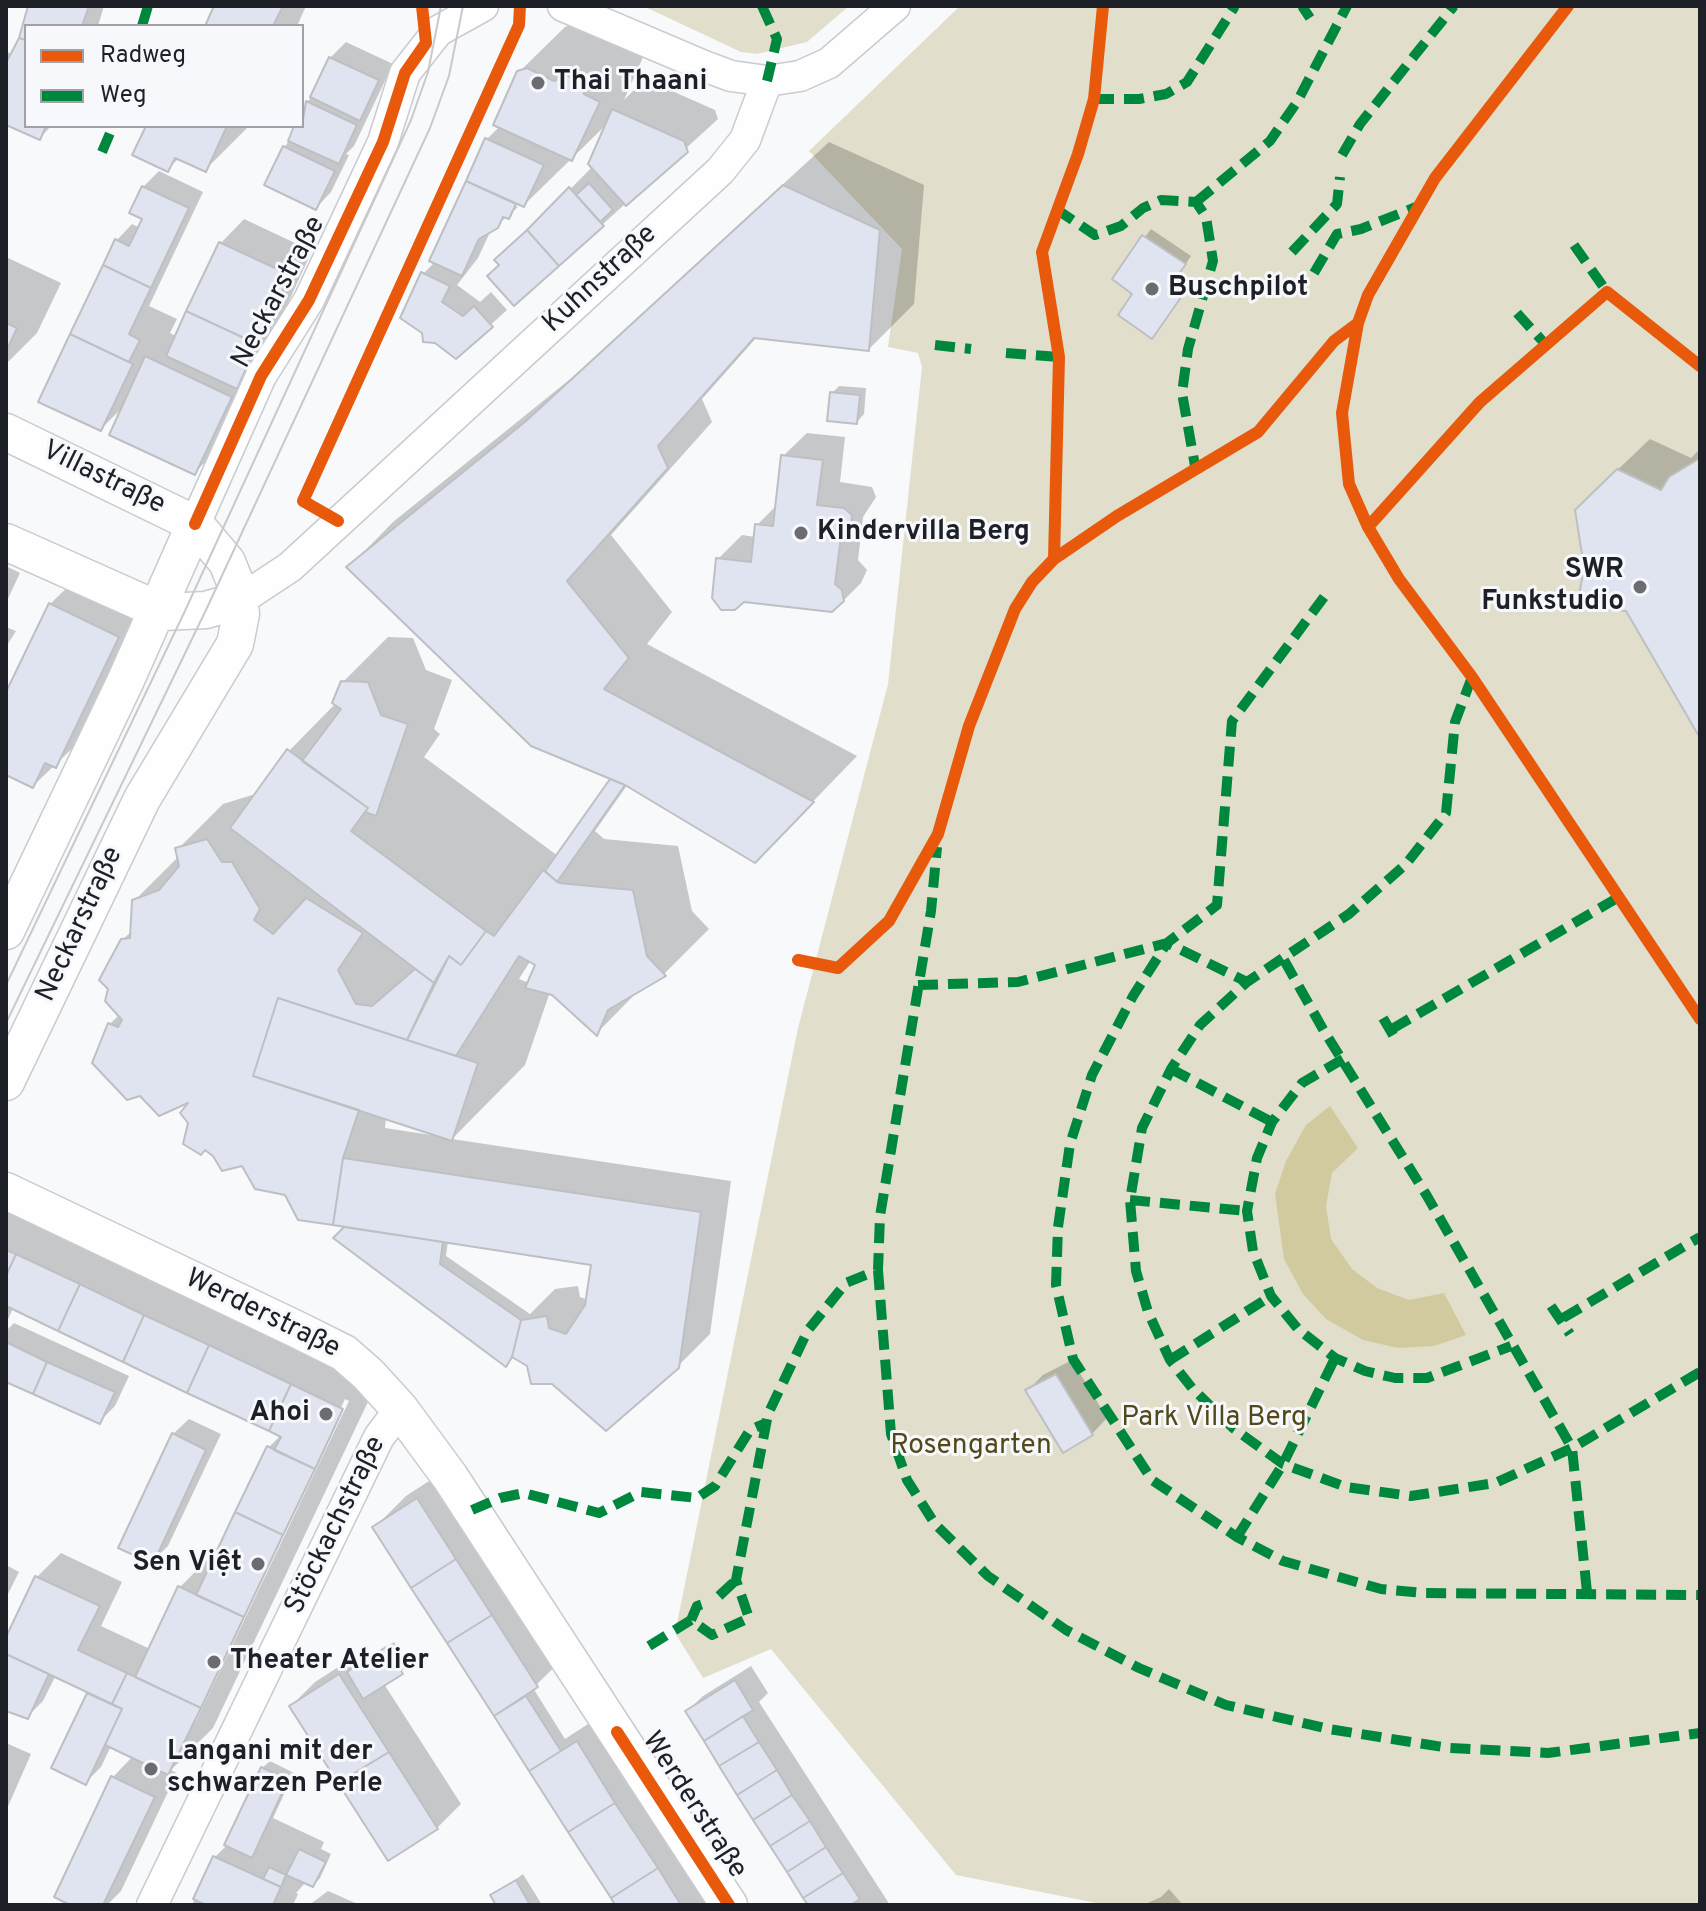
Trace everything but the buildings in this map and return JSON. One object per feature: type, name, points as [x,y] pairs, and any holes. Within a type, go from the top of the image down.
[{"type":"street","name":"Neckarstraße","points":[[6,931],[157,610],[268,362],[309,300],[383,142],[405,73],[426,43],[449,23],[483,6]]},
{"type":"street","points":[[563,6],[731,76],[767,81],[800,76],[829,63],[895,6]]},
{"type":"street","name":"Kuhnstraße","points":[[240,600],[290,567],[720,171],[745,140],[767,81]]},
{"type":"street","name":"Villastraße","points":[[6,432],[195,524],[227,562],[240,600]]},
{"type":"street","points":[[6,542],[157,610],[184,613],[240,600]]},
{"type":"street","name":"Neckarstraße","points":[[6,1082],[142,799],[235,644],[240,600]]},
{"type":"street","name":"Werderstraße","points":[[6,1191],[344,1353],[400,1409],[472,1510],[729,1905]]},
{"type":"street","name":"Stöckachstraße","points":[[152,1905],[379,1437],[400,1409]]},
{"type":"green space","points":[[643,6],[849,6],[807,42],[757,54],[741,52]]},
{"type":"green space","name":"Park Villa Berg","points":[[960,6],[1700,6],[1700,1905],[1106,1905],[956,1875],[771,1649],[703,1678],[675,1633],[798,1028],[888,684],[922,367],[918,353],[888,347],[902,249],[809,151]]},
{"type":"shaded area","points":[[1330,1106],[1358,1148],[1332,1173],[1326,1206],[1331,1239],[1352,1269],[1377,1288],[1409,1300],[1444,1293],[1466,1335],[1434,1346],[1398,1348],[1363,1340],[1326,1319],[1303,1294],[1284,1259],[1275,1194],[1286,1161],[1306,1125]]},
{"type":"tram line","points":[[6,985],[184,613],[411,120],[428,72],[441,6]]},
{"type":"tram line","points":[[6,1023],[206,610],[430,128],[449,76],[463,6]]},
{"type":"marked path","points":[[143,24],[148,6]]},
{"type":"marked path","points":[[762,6],[777,39],[767,81]]},
{"type":"marked path","points":[[1094,99],[1139,99],[1166,94],[1187,82],[1235,6]]},
{"type":"marked path","points":[[1302,6],[1310,18]]},
{"type":"marked path","points":[[1196,202],[1270,141],[1297,102],[1347,6]]},
{"type":"marked path","points":[[1342,155],[1360,124],[1454,6]]},
{"type":"marked path","points":[[102,152],[112,128]]},
{"type":"marked path","points":[[1292,252],[1337,204],[1340,177]]},
{"type":"marked path","points":[[1056,209],[1095,235],[1121,226],[1143,208],[1161,200],[1196,202],[1206,217],[1213,261],[1188,349],[1182,393],[1195,466]]},
{"type":"marked path","points":[[1314,273],[1337,234],[1361,229],[1416,207]]},
{"type":"marked path","points":[[1574,245],[1607,292]]},
{"type":"marked path","points":[[1517,313],[1546,345]]},
{"type":"marked path","points":[[935,345],[971,349]]},
{"type":"marked path","points":[[1006,353],[1059,357]]},
{"type":"marked path","points":[[1324,597],[1232,721],[1217,905],[1167,943],[1133,996],[1092,1075],[1070,1144],[1058,1227],[1056,1285],[1073,1359],[1152,1480],[1237,1537],[1283,1561],[1381,1589],[1424,1593],[1700,1595]]},
{"type":"marked path","points":[[1472,677],[1455,722],[1446,813],[1406,864],[1349,914],[1247,982],[1200,1025],[1171,1069],[1142,1128],[1130,1200],[1136,1271],[1148,1312],[1170,1360],[1192,1388],[1233,1428],[1283,1464],[1346,1487],[1411,1496],[1495,1483],[1572,1448],[1700,1372]]},
{"type":"marked path","points":[[649,1646],[691,1620],[712,1635],[749,1618],[736,1580],[768,1414],[808,1330],[846,1283],[878,1270],[880,1216],[931,911],[937,847]]},
{"type":"marked path","points":[[1392,1029],[1619,897]]},
{"type":"marked path","points":[[918,985],[1018,982],[1167,943],[1247,982]]},
{"type":"marked path","points":[[1284,960],[1324,1031],[1427,1196],[1572,1448],[1587,1592]]},
{"type":"marked path","points":[[1383,1018],[1397,1042]]},
{"type":"marked path","points":[[1343,1059],[1302,1083],[1272,1122],[1257,1158],[1247,1211],[1253,1251],[1271,1296],[1298,1329],[1335,1358],[1365,1371],[1395,1378],[1427,1378],[1511,1346]]},
{"type":"marked path","points":[[1171,1069],[1272,1122]]},
{"type":"marked path","points":[[1130,1200],[1247,1211]]},
{"type":"marked path","points":[[1563,1318],[1700,1237]]},
{"type":"marked path","points":[[878,1270],[891,1434],[907,1480],[935,1524],[988,1576],[1066,1630],[1139,1668],[1226,1705],[1329,1729],[1449,1748],[1548,1753],[1700,1733]]},
{"type":"marked path","points":[[1170,1360],[1271,1296]]},
{"type":"marked path","points":[[1551,1306],[1570,1334]]},
{"type":"marked path","points":[[1237,1537],[1283,1464],[1335,1358]]},
{"type":"marked path","points":[[472,1510],[500,1498],[524,1493],[599,1513],[641,1492],[697,1498],[715,1486],[750,1430],[766,1423]]},
{"type":"marked path","points":[[719,1596],[736,1580]]},
{"type":"marked path","points":[[691,1620],[697,1606],[709,1602]]},
{"type":"cycle path","points":[[195,524],[261,376],[309,300],[383,142],[405,73],[426,43],[422,6]]},
{"type":"cycle path","points":[[338,521],[303,501],[519,25],[520,6]]},
{"type":"cycle path","points":[[1054,559],[1059,357],[1042,252],[1078,154],[1094,99],[1103,6]]},
{"type":"cycle path","points":[[1568,6],[1435,178],[1368,295],[1358,323],[1342,413],[1349,484],[1368,527],[1399,579],[1472,677],[1700,1019]]},
{"type":"cycle path","points":[[1368,527],[1480,402],[1607,292],[1700,366]]},
{"type":"cycle path","points":[[798,960],[838,968],[889,921],[938,834],[969,726],[1015,609],[1032,582],[1054,559],[1117,516],[1258,432],[1334,341],[1358,323]]},
{"type":"cycle path","points":[[617,1732],[729,1905]]},
{"type":"place","name":"Thai Thaani","points":[[538,83]]},
{"type":"place","name":"Buschpilot","points":[[1152,289]]},
{"type":"place","name":"Kindervilla Berg","points":[[801,533]]},
{"type":"place","name":"SWR Funkstudio","points":[[1640,587]]},
{"type":"place","name":"Ahoi","points":[[326,1414]]},
{"type":"place","name":"Sen Việt","points":[[258,1564]]},
{"type":"place","name":"Theater Atelier","points":[[214,1662]]},
{"type":"place","name":"Langani mit der schwarzen Perle","points":[[151,1769]]},
{"type":"park label","name":"Rosengarten","points":[[971,1447]]}]
